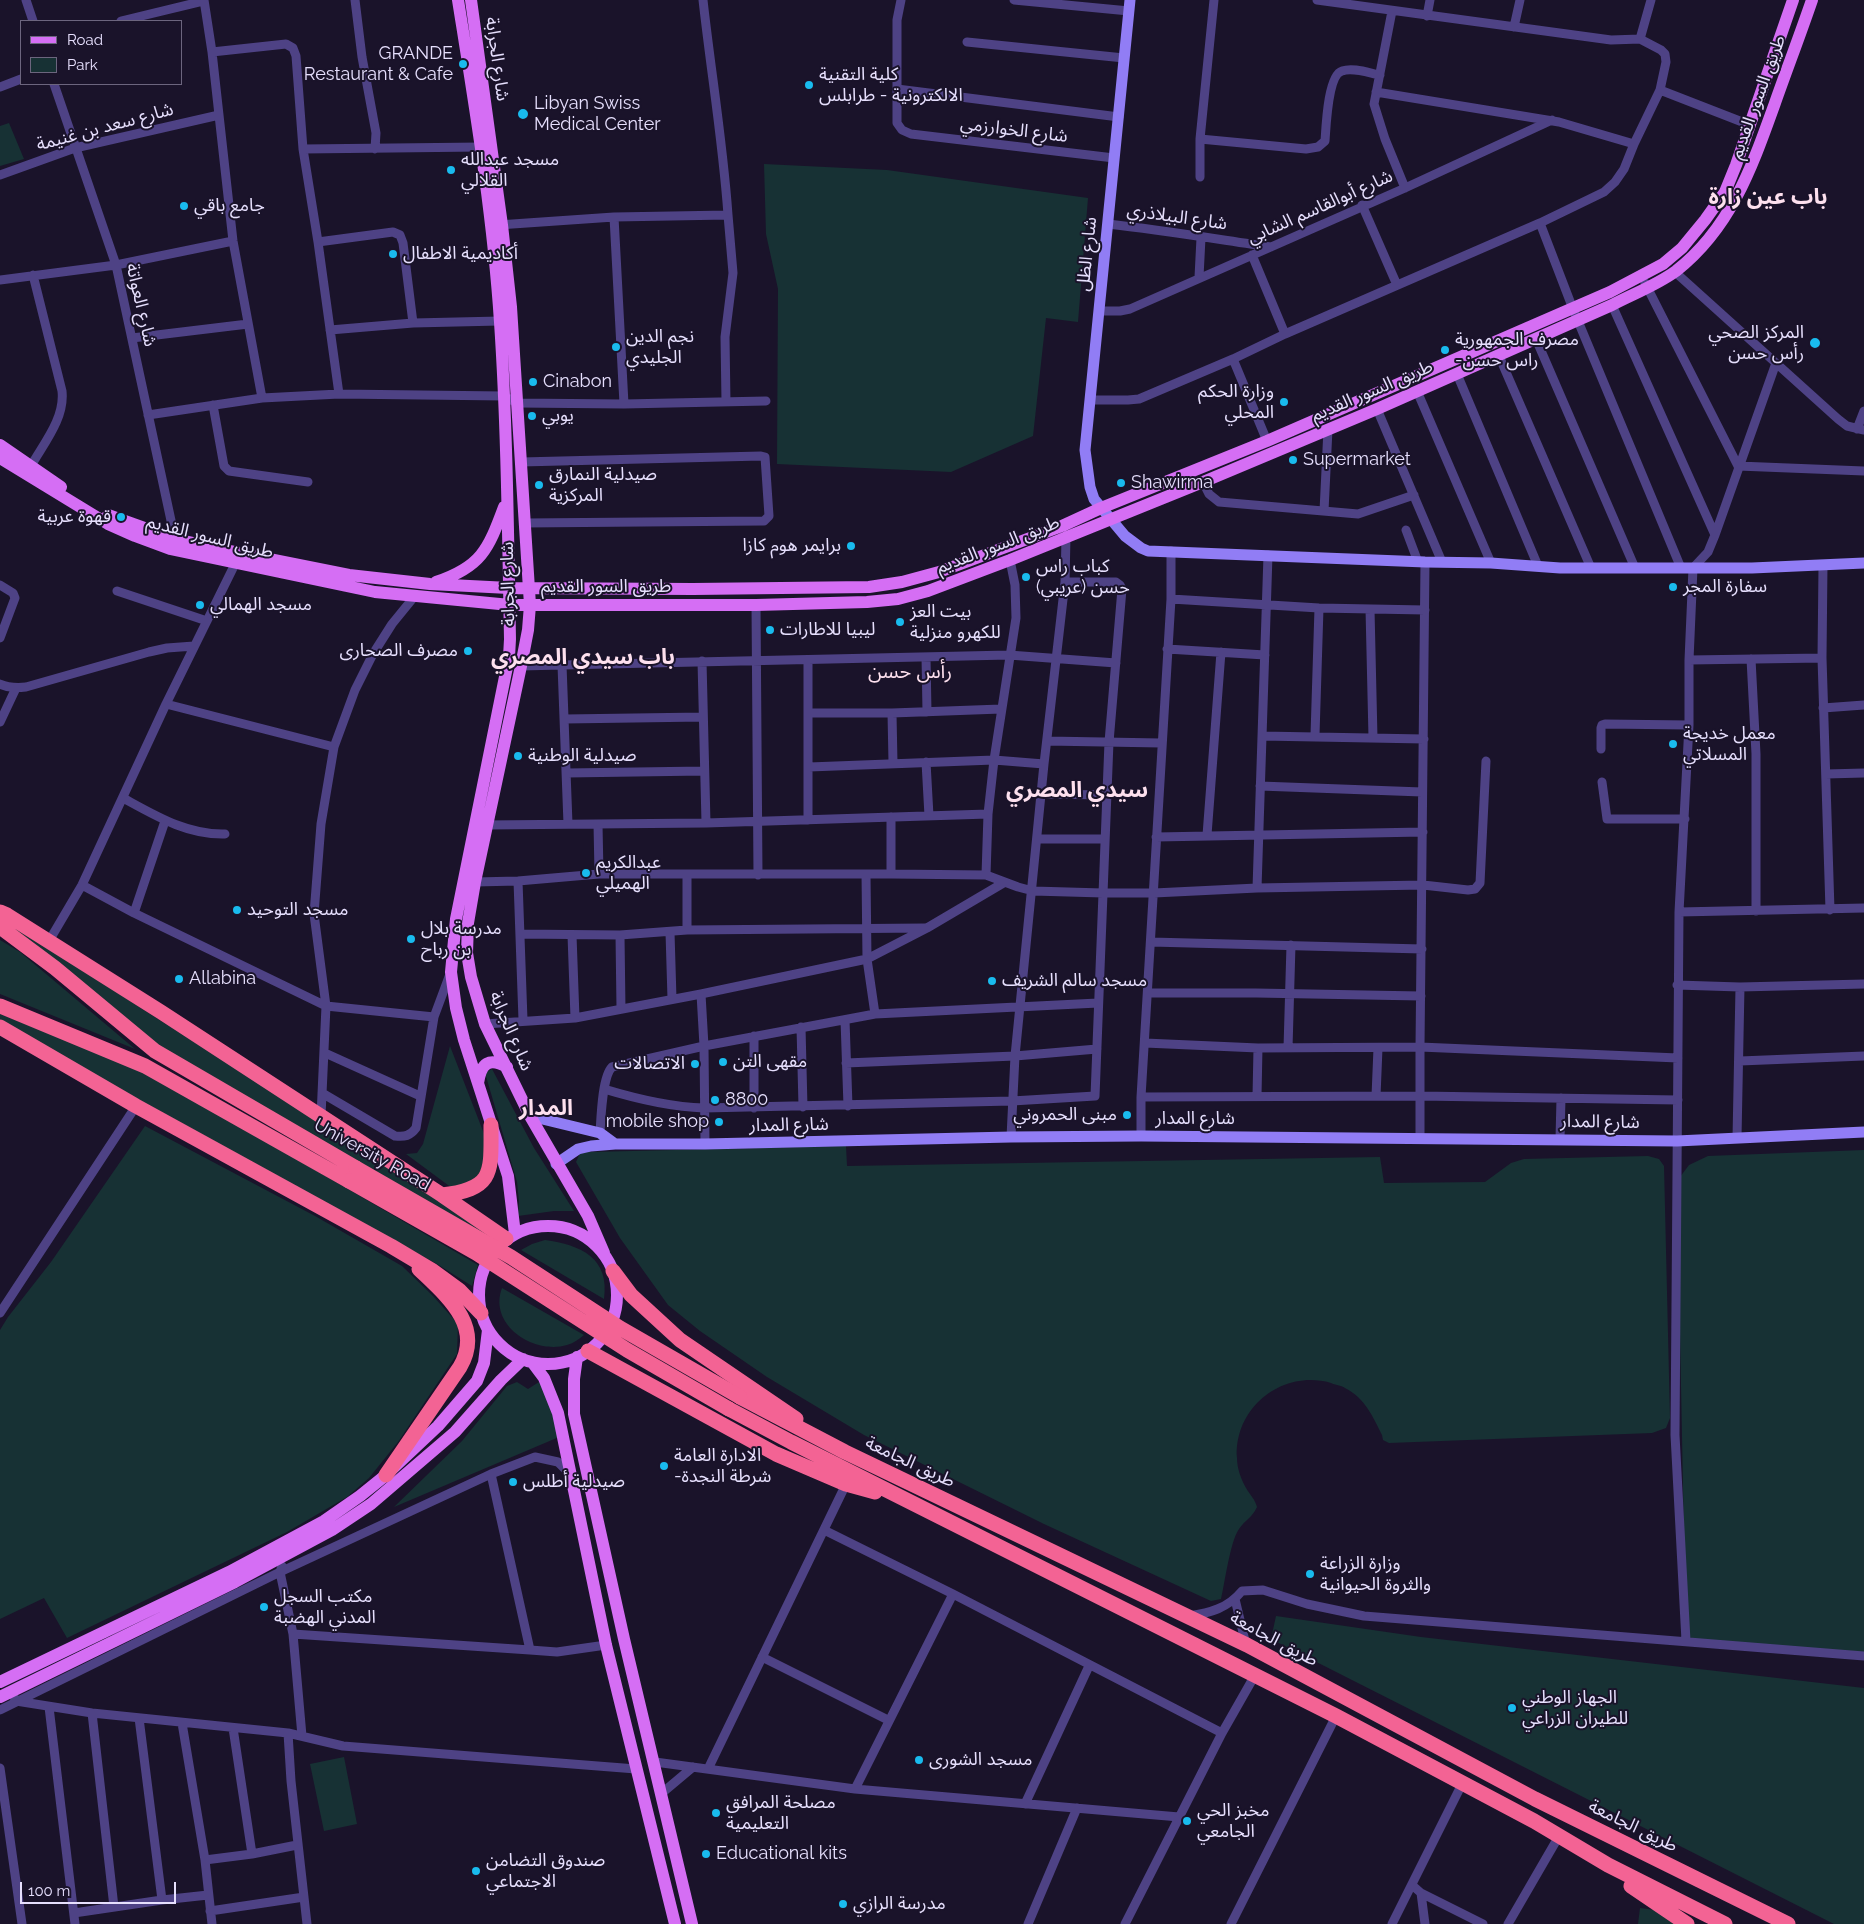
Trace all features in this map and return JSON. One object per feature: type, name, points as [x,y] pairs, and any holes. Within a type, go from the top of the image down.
[{"type":"highway","points":[[0,912],[161,1012],[442,1195],[510,1236]]},
{"type":"highway","name":"University Road","points":[[0,928],[55,968],[155,1051],[627,1350],[730,1409]]},
{"type":"highway","name":"University Road","points":[[0,1006],[145,1066],[511,1257],[620,1328],[740,1397]]},
{"type":"highway","points":[[0,1027],[136,1106],[434,1271],[459,1290],[481,1313]]},
{"type":"highway","points":[[442,1195],[464,1192],[482,1182],[488,1172],[490,1163],[491,1125]]},
{"type":"highway","points":[[386,1475],[460,1368],[468,1351],[469,1339],[462,1318],[447,1297],[391,1246]]},
{"type":"highway","points":[[613,1271],[631,1295],[680,1340],[845,1452]]},
{"type":"highway","points":[[582,1354],[776,1454],[849,1478]]},
{"type":"highway","name":"طريق الجامعة","points":[[740,1397],[845,1452],[1247,1645],[1535,1799],[1786,1922]]},
{"type":"highway","name":"طريق الجامعة","points":[[730,1409],[849,1478],[914,1503],[1255,1674],[1463,1782],[1608,1865],[1725,1924]]},
{"type":"highway","points":[[1608,1865],[1633,1887],[1687,1924]]},
{"type":"main road","name":"شارع الجرابة","points":[[458,0],[480,147],[511,307],[530,605],[528,630],[521,666],[475,882],[468,923],[467,953],[471,977],[485,1024],[530,1116],[556,1164],[588,1216],[604,1254]]},
{"type":"main road","name":"شارع الجرابة","points":[[472,0],[496,225],[504,396],[510,605],[509,657],[456,919],[451,972],[458,1016],[508,1176],[510,1236]]},
{"type":"main road","name":"طريق السور القديم","points":[[0,445],[84,502],[108,515],[175,539],[349,575],[430,584],[509,588],[693,589],[842,587],[902,582],[947,569],[1062,526],[1101,508],[1575,315],[1644,282],[1675,272],[1725,192],[1793,0]]},
{"type":"main road","name":"طريق السور القديم","points":[[0,458],[108,524],[135,536],[170,549],[341,585],[414,596],[510,605],[756,605],[867,602],[898,599],[928,591],[1010,560],[1203,482],[1499,356],[1536,339],[1575,315],[1612,304],[1644,282],[1663,264],[1686,254],[1716,231],[1735,201],[1749,173],[1812,0]]},
{"type":"main road","points":[[430,584],[466,570],[478,559],[487,548],[507,500]]},
{"type":"main road","points":[[478,1083],[483,1067],[490,1062],[498,1062],[507,1067]]},
{"type":"main road","points":[[553,1226],[572,1230],[590,1240],[604,1254],[613,1271],[617,1293],[614,1315],[604,1336],[582,1354],[563,1362],[548,1364],[527,1360],[503,1347],[488,1330],[481,1313],[478,1292],[482,1272],[492,1254],[510,1236],[533,1227],[553,1226]]},
{"type":"main road","points":[[9,1696],[232,1577],[324,1521],[386,1475],[438,1426],[477,1381],[484,1363],[488,1330]]},
{"type":"main road","points":[[582,1354],[574,1379],[574,1414],[624,1639],[692,1924]]},
{"type":"main road","points":[[527,1360],[544,1378],[558,1413],[606,1645],[675,1924]]},
{"type":"main road","points":[[0,1682],[232,1577],[286,1555],[332,1530],[371,1504],[455,1432],[501,1380],[527,1360]]},
{"type":"street","points":[[26,0],[33,20]]},
{"type":"street","points":[[125,20],[204,0],[212,52],[233,242],[262,398]]},
{"type":"street","points":[[355,0],[362,57],[376,133],[375,149]]},
{"type":"street","points":[[703,0],[724,163],[733,273],[725,337],[726,402]]},
{"type":"street","points":[[901,0],[897,20],[897,89],[1119,117]]},
{"type":"street","points":[[1014,0],[1130,6]]},
{"type":"street","points":[[1200,176],[1200,139],[1214,0]]},
{"type":"street","points":[[1090,400],[1128,400],[1139,398],[1233,359],[1285,334],[1540,223],[1604,192],[1615,182],[1624,169],[1660,90],[1666,62],[1665,54],[1640,39],[1611,40],[1392,11],[1339,1],[1317,0]]},
{"type":"street","points":[[1427,16],[1430,0]]},
{"type":"street","points":[[1514,27],[1520,0]]},
{"type":"street","points":[[1640,39],[1651,0]]},
{"type":"street","name":"شارع الظل","points":[[1130,6],[1085,450],[1090,487],[1101,508],[1125,536],[1148,551],[1421,562],[1491,562],[1560,568],[1693,568],[1864,563]]},
{"type":"street","points":[[1392,11],[1374,104],[1376,116],[1405,188]]},
{"type":"street","points":[[967,42],[1124,58]]},
{"type":"street","points":[[212,52],[286,44],[293,48],[296,56],[303,149],[339,394]]},
{"type":"street","points":[[1200,139],[1306,149],[1318,147],[1325,141],[1330,98],[1335,76],[1340,71],[1350,69],[1380,75]]},
{"type":"street","points":[[0,87],[20,80]]},
{"type":"street","name":"شارع العواتة","points":[[54,85],[116,265],[175,539]]},
{"type":"street","name":"شارع الخوارزمي","points":[[897,89],[897,123],[902,130],[911,134],[1114,158]]},
{"type":"street","points":[[1660,90],[1750,125]]},
{"type":"street","points":[[1376,92],[1552,120],[1634,144]]},
{"type":"street","name":"شارع سعد بن غنيمة","points":[[0,175],[75,148],[219,114]]},
{"type":"street","name":"شارع أبوالقاسم الشابي","points":[[1099,311],[1120,311],[1130,308],[1272,247],[1362,205],[1405,188],[1552,120]]},
{"type":"street","points":[[303,149],[480,147]]},
{"type":"street","points":[[1362,205],[1396,285]]},
{"type":"street","points":[[496,225],[614,217],[728,215]]},
{"type":"street","points":[[614,217],[624,404]]},
{"type":"street","points":[[1540,223],[1575,315],[1681,568]]},
{"type":"street","name":"شارع البيلاذري","points":[[1108,224],[1272,247]]},
{"type":"street","points":[[318,242],[393,232],[400,235],[403,243],[413,323]]},
{"type":"street","points":[[1199,277],[1201,238]]},
{"type":"street","points":[[0,280],[116,265],[233,242]]},
{"type":"street","points":[[1252,255],[1285,334]]},
{"type":"street","points":[[1675,272],[1838,420],[1847,426],[1860,430],[1864,410]]},
{"type":"street","points":[[31,466],[59,417],[63,403],[62,391],[33,275]]},
{"type":"street","points":[[1644,282],[1738,466]]},
{"type":"street","points":[[1612,304],[1715,535]]},
{"type":"street","points":[[330,330],[413,323],[500,321]]},
{"type":"street","points":[[132,338],[248,324]]},
{"type":"street","points":[[1536,339],[1635,568]]},
{"type":"street","points":[[1499,356],[1591,568]]},
{"type":"street","points":[[1233,359],[1267,440]]},
{"type":"street","points":[[1686,1641],[1675,1435],[1679,912],[1689,725],[1689,660],[1693,568],[1708,552],[1715,535],[1776,363]]},
{"type":"street","points":[[1457,374],[1538,566]]},
{"type":"street","points":[[1417,391],[1491,562]]},
{"type":"street","points":[[148,415],[262,398],[339,394],[504,396],[517,403],[624,404],[766,401]]},
{"type":"street","points":[[213,405],[224,466],[229,472],[308,482]]},
{"type":"street","points":[[1377,409],[1442,562]]},
{"type":"street","points":[[1324,511],[1328,429]]},
{"type":"street","points":[[521,462],[766,457],[769,516],[764,520],[524,523]]},
{"type":"street","points":[[1738,466],[1864,471]]},
{"type":"street","points":[[1203,482],[1209,494],[1219,502],[1358,514],[1414,495]]},
{"type":"street","points":[[1406,530],[1421,562],[1425,610],[1420,1138]]},
{"type":"street","points":[[1011,1137],[1015,1056],[1033,891],[1044,764],[1065,582],[1066,538]]},
{"type":"street","points":[[1141,1136],[1141,1097],[1171,599],[1171,551]]},
{"type":"street","points":[[1257,888],[1268,555]]},
{"type":"street","points":[[986,874],[988,814],[994,760],[1016,618],[1016,600],[1010,560]]},
{"type":"street","points":[[49,941],[82,885],[166,704],[235,564]]},
{"type":"street","points":[[1823,565],[1823,708],[1830,910]]},
{"type":"street","points":[[604,1089],[643,1100],[684,1108],[803,1107],[1012,1101],[1093,1097],[1095,1095],[1109,742],[1122,590],[1116,582],[1065,582]]},
{"type":"street","points":[[0,585],[13,594],[15,598],[0,638]]},
{"type":"street","points":[[117,591],[207,621]]},
{"type":"street","points":[[321,1116],[326,1006],[314,914],[321,824],[334,747],[355,690],[373,654],[392,624],[414,596]]},
{"type":"street","points":[[1171,599],[1319,608],[1425,610]]},
{"type":"street","points":[[756,605],[758,875]]},
{"type":"street","points":[[1315,736],[1319,608]]},
{"type":"street","points":[[1370,609],[1373,738]]},
{"type":"street","points":[[0,684],[16,688],[149,652],[167,648],[194,646]]},
{"type":"street","points":[[1167,648],[1265,656]]},
{"type":"street","points":[[1207,835],[1221,652]]},
{"type":"street","points":[[521,666],[1009,656],[1116,663]]},
{"type":"street","points":[[926,657],[927,712]]},
{"type":"street","points":[[1689,660],[1822,658]]},
{"type":"street","points":[[1751,659],[1756,754],[1756,911]]},
{"type":"street","points":[[808,660],[808,820]]},
{"type":"street","points":[[702,661],[706,823]]},
{"type":"street","points":[[562,665],[568,824]]},
{"type":"street","points":[[0,722],[16,688]]},
{"type":"street","points":[[166,704],[334,747]]},
{"type":"street","points":[[1823,708],[1864,705]]},
{"type":"street","points":[[809,713],[892,713],[1001,708]]},
{"type":"street","points":[[892,713],[893,763]]},
{"type":"street","points":[[565,719],[703,717]]},
{"type":"street","points":[[1601,749],[1601,728],[1605,724],[1689,725]]},
{"type":"street","points":[[1262,736],[1424,739]]},
{"type":"street","points":[[1047,741],[1161,743]]},
{"type":"street","points":[[809,767],[994,760],[1044,764]]},
{"type":"street","points":[[475,882],[518,881],[599,874],[986,874],[1033,891],[1154,893],[1257,888],[1423,885],[1468,890],[1475,889],[1480,883],[1486,760]]},
{"type":"street","points":[[926,762],[929,816]]},
{"type":"street","points":[[567,773],[704,771]]},
{"type":"street","points":[[1826,774],[1864,773]]},
{"type":"street","points":[[1602,782],[1607,819],[1685,819]]},
{"type":"street","points":[[1260,786],[1422,792]]},
{"type":"street","points":[[1042,794],[1107,795]]},
{"type":"street","points":[[124,798],[165,821],[196,833],[209,835],[225,834]]},
{"type":"street","points":[[486,825],[706,823],[988,814]]},
{"type":"street","points":[[891,817],[891,874]]},
{"type":"street","points":[[134,912],[165,821]]},
{"type":"street","points":[[598,824],[599,874]]},
{"type":"street","points":[[1156,837],[1423,832]]},
{"type":"street","points":[[1037,839],[1106,840]]},
{"type":"street","points":[[866,874],[867,959],[874,1014]]},
{"type":"street","points":[[687,875],[687,930]]},
{"type":"street","points":[[518,881],[523,1020]]},
{"type":"street","points":[[485,1024],[575,1018],[867,959],[927,928],[1005,882]]},
{"type":"street","points":[[82,885],[326,1006],[434,1017]]},
{"type":"street","points":[[1679,912],[1864,908]]},
{"type":"street","points":[[520,934],[620,935],[687,930],[927,928]]},
{"type":"street","points":[[670,932],[672,999]]},
{"type":"street","points":[[572,935],[575,1018]]},
{"type":"street","points":[[620,935],[621,1009]]},
{"type":"street","points":[[1150,942],[1422,949]]},
{"type":"street","points":[[1288,1048],[1291,945]]},
{"type":"street","points":[[322,1093],[395,1136],[404,1137],[412,1134],[416,1128],[434,1017],[451,972]]},
{"type":"street","points":[[1678,985],[1740,987],[1864,984]]},
{"type":"street","points":[[1737,1138],[1740,987]]},
{"type":"street","points":[[1148,993],[1421,996]]},
{"type":"street","points":[[701,994],[704,1046],[705,1144]]},
{"type":"street","points":[[600,1133],[604,1089],[609,1070],[612,1067],[704,1046],[874,1014],[1098,1004]]},
{"type":"street","points":[[845,1020],[848,1106]]},
{"type":"street","points":[[802,1027],[803,1107]]},
{"type":"street","points":[[754,1036],[754,1108]]},
{"type":"street","points":[[1145,1043],[1258,1048],[1420,1047],[1678,1058]]},
{"type":"street","points":[[1257,1096],[1258,1048]]},
{"type":"street","points":[[1376,1096],[1378,1048]]},
{"type":"street","points":[[846,1062],[1015,1056],[1097,1049]]},
{"type":"street","points":[[325,1053],[420,1096]]},
{"type":"street","points":[[1740,1061],[1864,1056]]},
{"type":"street","name":"شارع المدار","points":[[1141,1097],[1420,1096],[1678,1100]]},
{"type":"street","points":[[1560,1139],[1561,1098]]},
{"type":"street","points":[[0,1313],[136,1106]]},
{"type":"street","points":[[530,1116],[600,1133],[615,1144]]},
{"type":"street","name":"شارع المدار","points":[[556,1164],[578,1149],[615,1144],[1141,1136],[1678,1141],[1864,1132]]},
{"type":"street","points":[[0,1710],[9,1696],[62,1680],[280,1572],[491,1474],[535,1458],[558,1462],[572,1476]]},
{"type":"street","points":[[491,1474],[530,1650]]},
{"type":"street","points":[[708,1769],[849,1478]]},
{"type":"street","points":[[824,1530],[953,1594],[1089,1666],[1222,1733]]},
{"type":"street","points":[[286,1555],[280,1572],[293,1634],[302,1736]]},
{"type":"street","points":[[1188,1616],[1210,1613],[1235,1599],[1242,1591],[1263,1590],[1307,1604],[1364,1616],[1864,1656]]},
{"type":"street","points":[[855,1789],[953,1594]]},
{"type":"street","points":[[1235,1599],[1247,1645]]},
{"type":"street","points":[[293,1634],[557,1652],[606,1645]]},
{"type":"street","points":[[762,1656],[888,1720]]},
{"type":"street","points":[[1025,1804],[1089,1666]]},
{"type":"street","points":[[1125,1924],[1222,1733],[1255,1674]]},
{"type":"street","points":[[9,1696],[49,1707],[92,1713],[288,1732],[343,1746],[636,1769]]},
{"type":"street","points":[[49,1707],[75,1924]]},
{"type":"street","points":[[92,1713],[114,1906]]},
{"type":"street","points":[[1231,1924],[1336,1716]]},
{"type":"street","points":[[139,1718],[162,1900]]},
{"type":"street","points":[[182,1723],[205,1860],[212,1924]]},
{"type":"street","points":[[233,1728],[252,1854]]},
{"type":"street","points":[[288,1732],[297,1845],[307,1924]]},
{"type":"street","points":[[654,1762],[855,1789],[1179,1817]]},
{"type":"street","points":[[662,1793],[693,1767]]},
{"type":"street","points":[[0,1768],[22,1924]]},
{"type":"street","points":[[1392,1924],[1463,1782]]},
{"type":"street","points":[[1028,1924],[1077,1808]]},
{"type":"street","points":[[1508,1924],[1559,1836]]},
{"type":"street","points":[[205,1860],[252,1854],[297,1845]]},
{"type":"street","points":[[1412,1885],[1421,1892],[1483,1924]]},
{"type":"street","points":[[1421,1892],[1425,1924]]},
{"type":"street","points":[[74,1913],[114,1906],[208,1896]]},
{"type":"street","points":[[210,1911],[304,1896]]},
{"type":"green space","points":[[9,123],[24,159],[0,166],[0,126]]},
{"type":"green space","points":[[764,164],[887,170],[1088,198],[1078,322],[1046,318],[1033,436],[951,472],[777,464],[778,289],[766,234]]},
{"type":"green space","points":[[10,926],[54,949],[142,1009],[492,1234],[488,1241],[163,1050]]},
{"type":"green space","points":[[0,940],[20,952],[135,1049],[0,994]]},
{"type":"green space","points":[[0,1014],[149,1073],[478,1265],[472,1286],[437,1264],[0,1023]]},
{"type":"green space","points":[[450,1046],[488,1144],[489,1168],[456,1191],[406,1154],[417,1153],[423,1144]]},
{"type":"green space","points":[[492,1069],[534,1148],[574,1211],[554,1211],[518,1216],[517,1182],[485,1073]]},
{"type":"green space","points":[[145,1126],[315,1216],[402,1266],[458,1324],[457,1354],[398,1442],[369,1478],[347,1497],[287,1532],[67,1638],[44,1598],[0,1619],[0,1330],[51,1262]]},
{"type":"green space","points":[[846,1146],[847,1166],[1380,1157],[1384,1183],[1485,1182],[1511,1163],[1524,1159],[1648,1156],[1659,1159],[1664,1166],[1670,1418],[1666,1428],[1652,1433],[1389,1443],[1383,1440],[1368,1408],[1358,1397],[1343,1387],[1313,1380],[1295,1382],[1279,1387],[1264,1396],[1253,1409],[1244,1423],[1238,1440],[1237,1458],[1239,1470],[1244,1485],[1257,1507],[1236,1535],[1230,1552],[1221,1599],[1211,1601],[1044,1524],[864,1435],[767,1377],[700,1331],[668,1305],[620,1238],[576,1162],[580,1153],[589,1152]]},
{"type":"green space","points":[[1864,1150],[1864,1656],[1686,1641],[1677,1181],[1689,1165],[1708,1156]]},
{"type":"green space","points":[[545,1240],[570,1246],[590,1256],[602,1273],[605,1285],[604,1299],[521,1250]]},
{"type":"green space","points":[[502,1288],[584,1335],[570,1344],[554,1347],[541,1346],[528,1341],[508,1325],[502,1314],[499,1301]]},
{"type":"green space","points":[[517,1382],[528,1389],[539,1382],[550,1399],[559,1437],[394,1507],[462,1441],[507,1386]]},
{"type":"green space","points":[[1276,1616],[1421,1637],[1864,1688],[1864,1924],[1834,1924],[1271,1639]]},
{"type":"green space","points":[[344,1757],[357,1824],[324,1831],[310,1764]]},
{"type":"green space","points":[[1640,1908],[1664,1911],[1682,1924],[1638,1924]]},
{"type":"place","name":"GRANDE Restaurant & Cafe","points":[[463,64]]},
{"type":"place","name":"كلية التقنية الالكترونية - طرابلس","points":[[809,85]]},
{"type":"place","name":"Libyan Swiss Medical Center","points":[[523,114]]},
{"type":"place","name":"مسجد عبدالله القلالي","points":[[451,170]]},
{"type":"place","name":"جامع باقي","points":[[184,206]]},
{"type":"place","name":"أكاديمية الاطفال","points":[[393,254]]},
{"type":"place","name":"المركز الصحي رأس حسن","points":[[1815,343]]},
{"type":"place","name":"نجم الدين الجليدي","points":[[616,347]]},
{"type":"place","name":"مصرف الجمهورية -راس حسن","points":[[1445,350]]},
{"type":"place","name":"Cinabon","points":[[533,382]]},
{"type":"place","name":"وزارة الحكم المحلي","points":[[1284,402]]},
{"type":"place","name":"يوبي","points":[[532,416]]},
{"type":"place","name":"Supermarket","points":[[1293,460]]},
{"type":"place","name":"Shawirma","points":[[1121,483]]},
{"type":"place","name":"صيدلية النمارق المركزية","points":[[539,485]]},
{"type":"place","name":"قهوة عربية","points":[[121,517]]},
{"type":"place","name":"برايمر هوم كازا","points":[[851,546]]},
{"type":"place","name":"كباب راس حسن (عريبي)","points":[[1026,577]]},
{"type":"place","name":"سفارة المجر","points":[[1673,587]]},
{"type":"place","name":"مسجد الهمالي","points":[[200,605]]},
{"type":"place","name":"بيت العز للكهرو منزلية","points":[[900,622]]},
{"type":"place","name":"ليبيا للاطارات","points":[[770,630]]},
{"type":"place","name":"مصرف الصحارى","points":[[468,651]]},
{"type":"place","name":"معمل خديجة المسلاتي","points":[[1673,744]]},
{"type":"place","name":"صيدلية الوطنية","points":[[518,756]]},
{"type":"place","name":"عبدالكريم الهميلي","points":[[586,873]]},
{"type":"place","name":"مسجد التوحيد","points":[[237,910]]},
{"type":"place","name":"مدرسة بلال بن رباح","points":[[411,939]]},
{"type":"place","name":"Allabina","points":[[179,979]]},
{"type":"place","name":"مسجد سالم الشريف","points":[[992,981]]},
{"type":"place","name":"مقهى التن","points":[[723,1062]]},
{"type":"place","name":"الاتصالات","points":[[695,1064]]},
{"type":"place","name":"8800","points":[[715,1100]]},
{"type":"place","name":"مبنى الحمروني","points":[[1127,1115]]},
{"type":"place","name":"mobile shop","points":[[719,1122]]},
{"type":"place","name":"الادارة العامة -شرطة النجدة","points":[[664,1466]]},
{"type":"place","name":"صيدلية أطلس","points":[[513,1482]]},
{"type":"place","name":"وزارة الزراعة والثروة الحيوانية","points":[[1310,1574]]},
{"type":"place","name":"مكتب السجل المدني الهضبة","points":[[264,1607]]},
{"type":"place","name":"الجهاز الوطني للطيران الزراعي","points":[[1512,1708]]},
{"type":"place","name":"مسجد الشورى","points":[[919,1760]]},
{"type":"place","name":"مصلحة المرافق التعليمية","points":[[716,1813]]},
{"type":"place","name":"مخبز الحي الجامعي","points":[[1187,1821]]},
{"type":"place","name":"Educational kits","points":[[706,1854]]},
{"type":"place","name":"صندوق التضامن الاجتماعي","points":[[476,1871]]},
{"type":"place","name":"مدرسة الرازي","points":[[843,1904]]},
{"type":"district","name":"باب عين زارة","points":[[1768,197]]},
{"type":"district","name":"باب سيدي المصري","points":[[583,657]]},
{"type":"district","name":"رأس حسن","points":[[910,672]]},
{"type":"district","name":"سيدي المصري","points":[[1077,790]]},
{"type":"district","name":"المدار","points":[[546,1108]]}]
